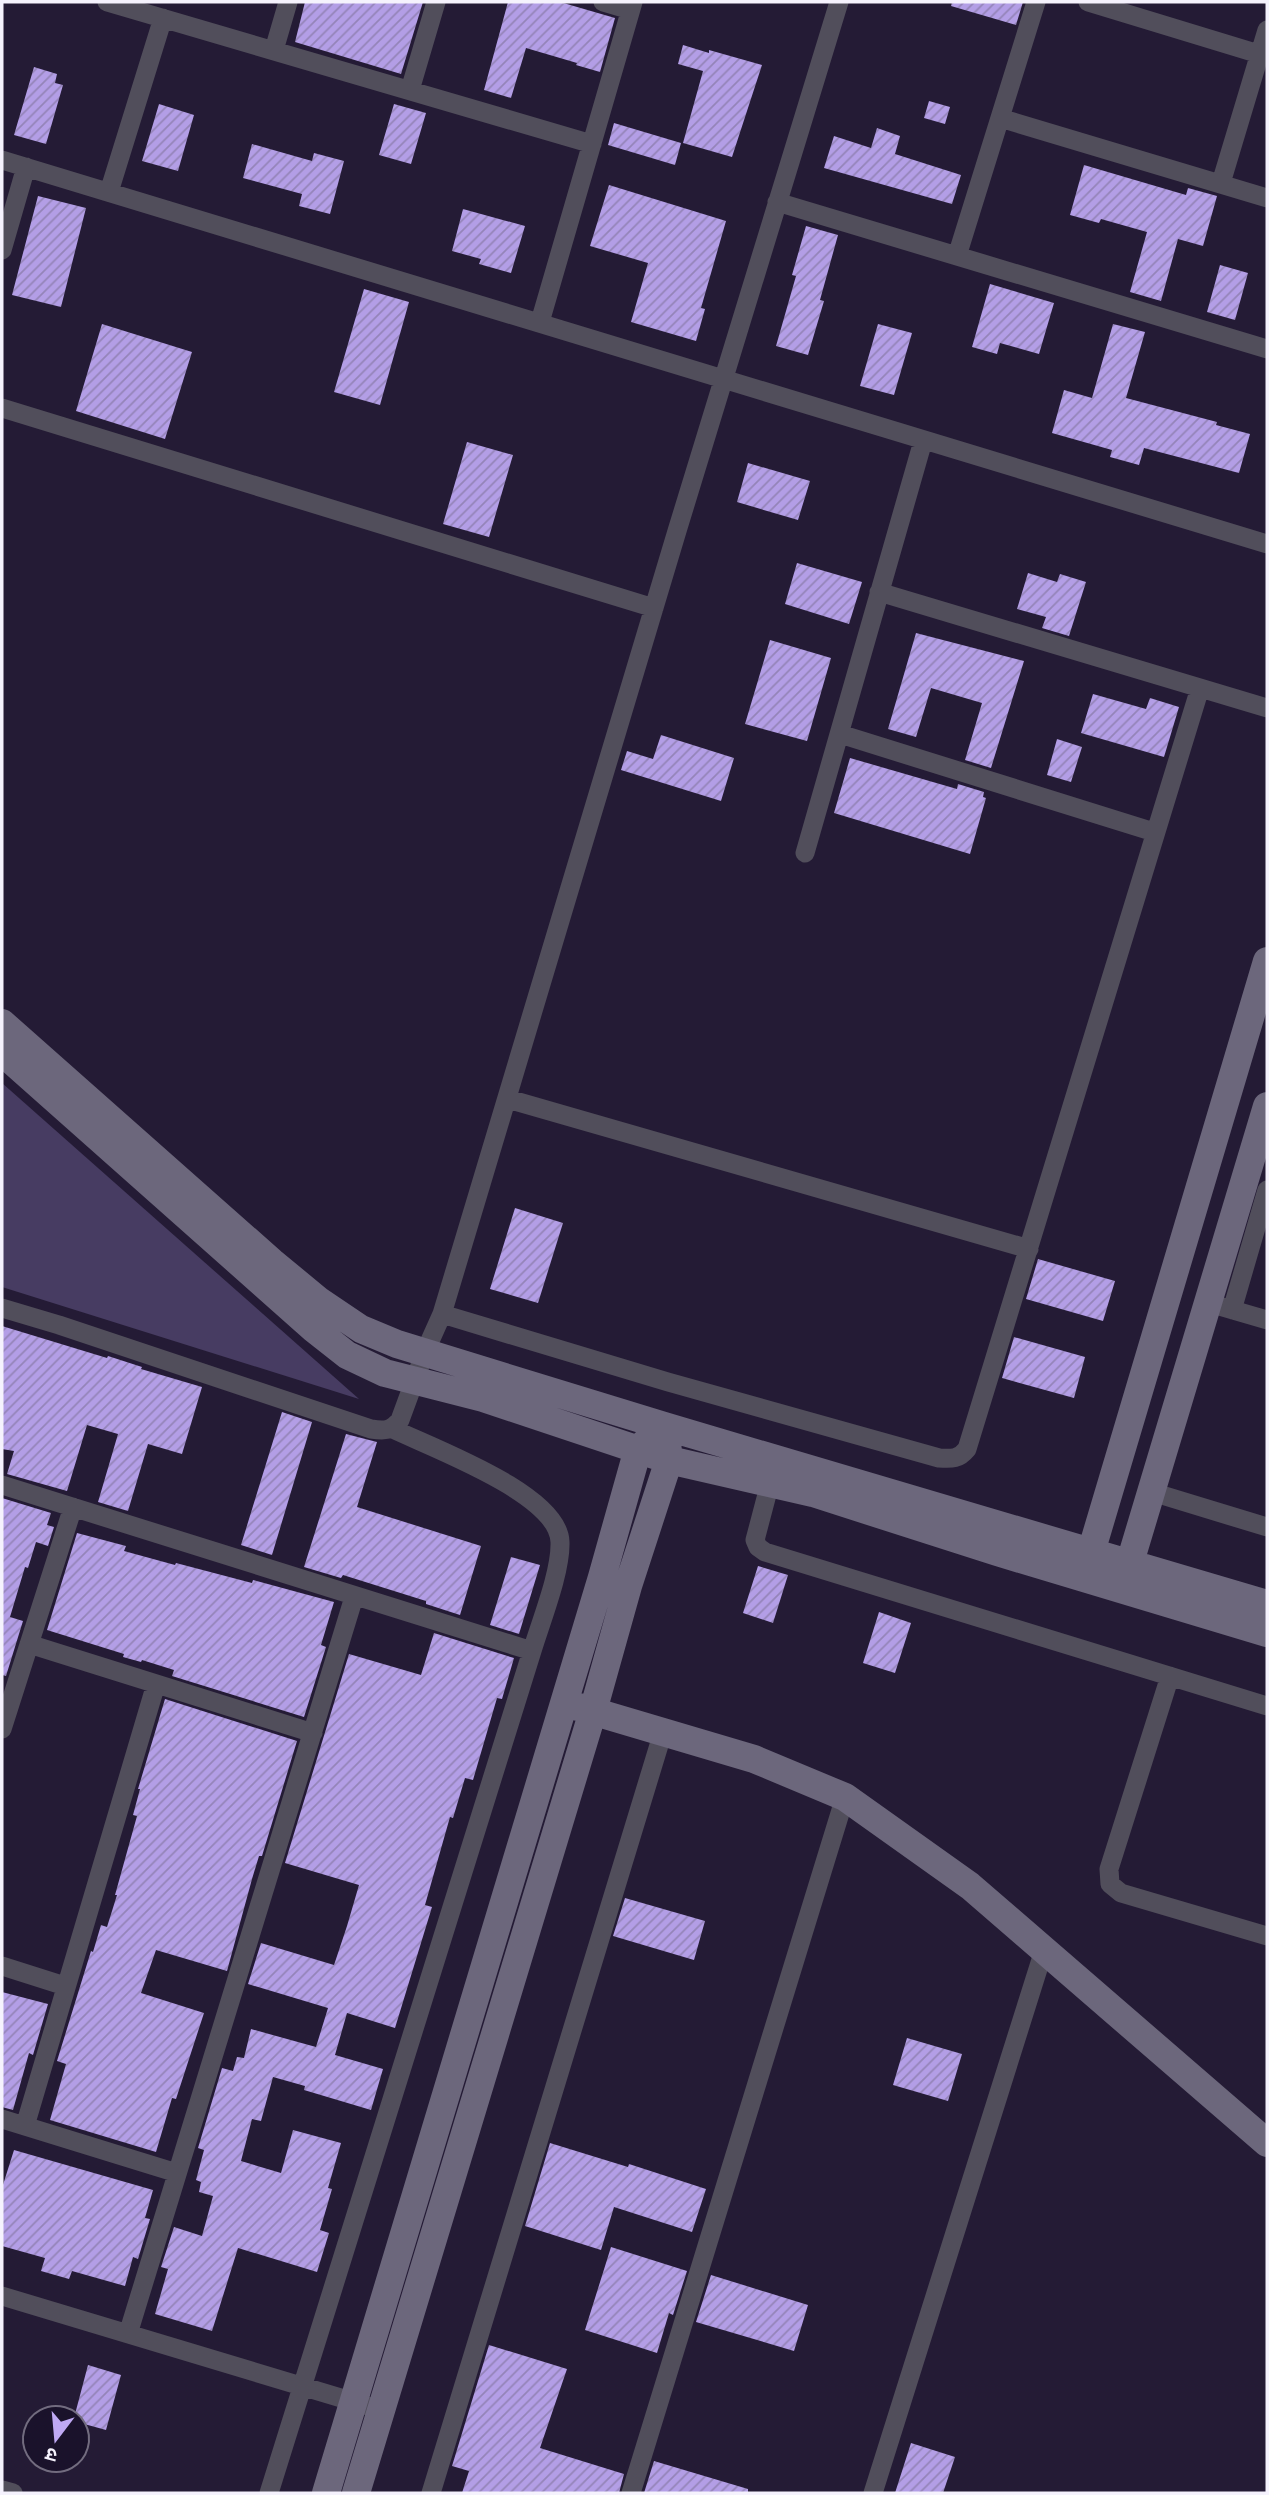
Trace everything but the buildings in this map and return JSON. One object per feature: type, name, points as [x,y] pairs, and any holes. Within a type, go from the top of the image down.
[{"type":"street","points":[[274,50],[288,2]]},
{"type":"street","points":[[410,90],[436,2]]},
{"type":"street","points":[[540,322],[632,6],[603,2]]},
{"type":"street","points":[[393,1429],[400,1420],[442,1314],[839,2]]},
{"type":"street","points":[[957,256],[1036,2]]},
{"type":"street","points":[[1088,2],[1259,54]]},
{"type":"street","points":[[119,3],[592,144]]},
{"type":"street","points":[[109,192],[163,18]]},
{"type":"street","points":[[1221,183],[1267,30]]},
{"type":"street","points":[[1000,118],[1267,198]]},
{"type":"street","points":[[2,160],[923,441],[1266,539]]},
{"type":"street","points":[[2,250],[26,167]]},
{"type":"street","points":[[778,202],[1267,349]]},
{"type":"street","points":[[2,408],[654,608]]},
{"type":"street","points":[[805,853],[923,441]]},
{"type":"street","points":[[879,592],[1267,708]]},
{"type":"street","points":[[442,1314],[668,1382],[926,1454],[951,1459],[961,1456],[967,1449],[1200,688]]},
{"type":"street","points":[[839,734],[1154,832]]},
{"type":"street","points":[[1087,1565],[1257,1030],[1267,961]]},
{"type":"street","points":[[2,1023],[223,1220],[318,1300],[361,1329],[397,1344],[664,1426],[1126,1577],[1267,1633]]},
{"type":"street","points":[[2,1052],[314,1329],[347,1355],[385,1373],[483,1398],[669,1460],[813,1493],[1087,1565]]},
{"type":"street","points":[[508,1099],[1029,1249]]},
{"type":"street","points":[[1220,1306],[1267,1106]]},
{"type":"street","points":[[1126,1577],[1152,1492],[1220,1306],[1267,1191]]},
{"type":"street","points":[[1220,1306],[1267,1320]]},
{"type":"street","points":[[2,1308],[371,1429],[393,1429],[492,1475],[535,1502],[553,1520],[561,1541],[556,1570],[532,1651],[270,2493]]},
{"type":"street","points":[[326,2493],[638,1449],[664,1426]]},
{"type":"street","points":[[356,2493],[593,1711],[628,1586],[669,1460],[664,1426]]},
{"type":"street","points":[[770,1483],[755,1540],[758,1548],[765,1552],[1267,1706]]},
{"type":"street","points":[[2,1485],[532,1651]]},
{"type":"street","points":[[1152,1492],[1267,1527]]},
{"type":"street","points":[[2,1729],[73,1507]]},
{"type":"street","points":[[1126,1577],[1267,1604]]},
{"type":"street","points":[[128,2334],[354,1597]]},
{"type":"street","points":[[29,1644],[313,1733]]},
{"type":"street","points":[[1170,1676],[1109,1868],[1110,1884],[1121,1893],[1267,1936]]},
{"type":"street","points":[[25,2126],[156,1684]]},
{"type":"street","points":[[563,1702],[754,1759],[845,1797],[971,1886],[1267,2143]]},
{"type":"street","points":[[431,2493],[663,1732]]},
{"type":"street","points":[[631,2493],[845,1797]]},
{"type":"street","points":[[873,2493],[1044,1950]]},
{"type":"street","points":[[2,1966],[65,1986]]},
{"type":"street","points":[[2,2119],[177,2173]]},
{"type":"street","points":[[2,2296],[381,2410]]},
{"type":"street","points":[[2,2490],[13,2493]]},
{"type":"shaded area","points":[[2,1083],[359,1399],[2,1287]]}]
